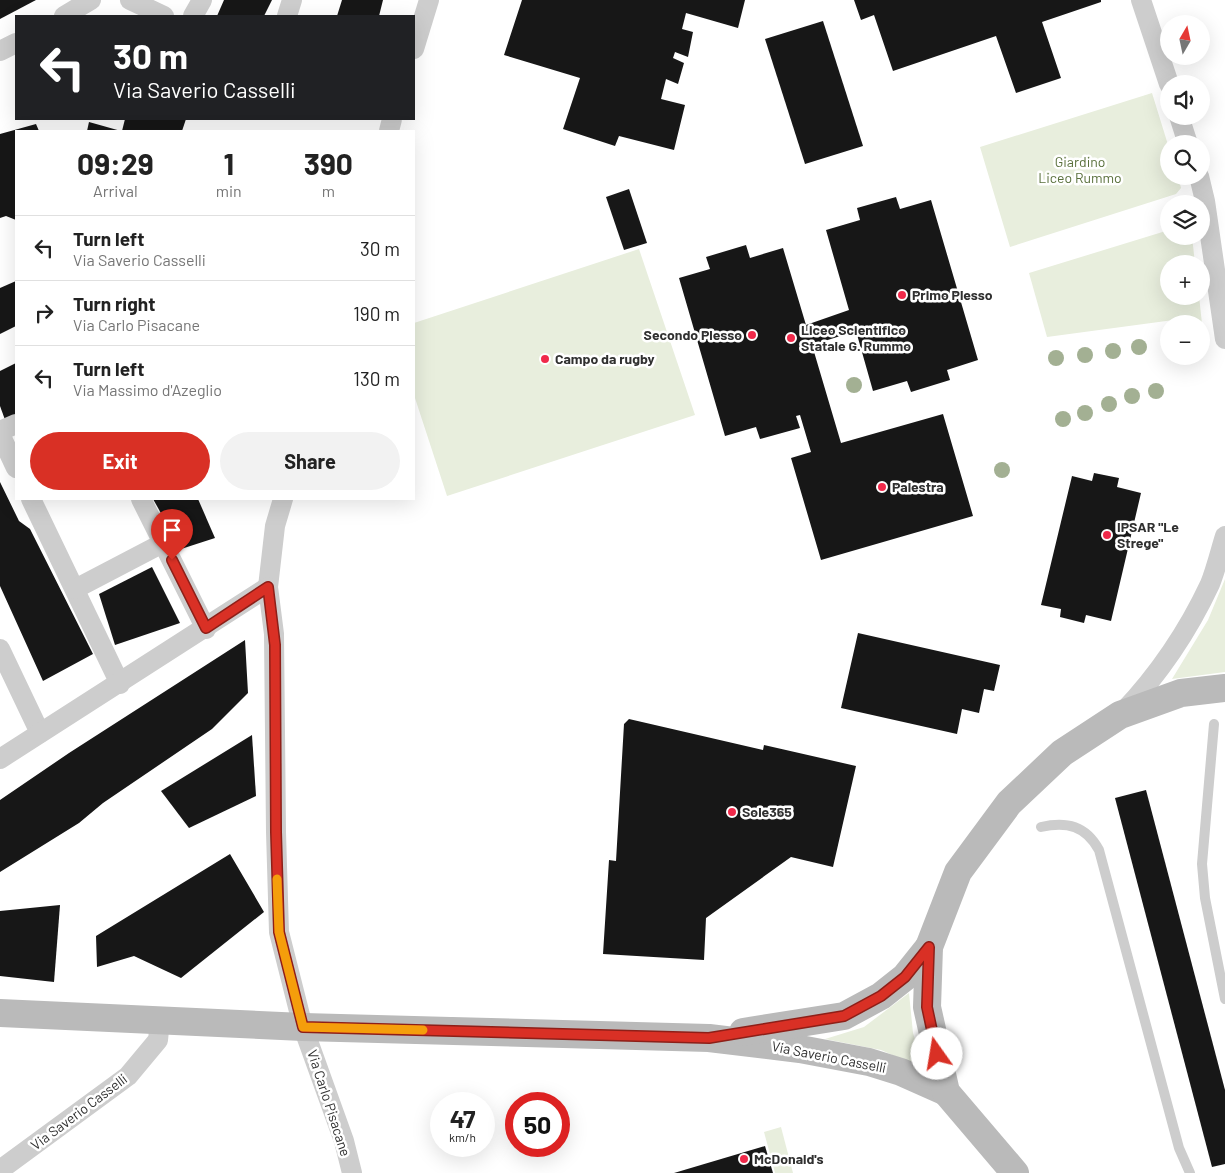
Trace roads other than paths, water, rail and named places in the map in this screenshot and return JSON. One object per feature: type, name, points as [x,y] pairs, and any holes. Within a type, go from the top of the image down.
[{"type":"main road","points":[[1015,1173],[946,1092],[927,1007],[929,947],[958,872],[1009,803],[1062,753],[1120,714],[1181,693],[1225,688]]},
{"type":"main road","name":"Via Saverio Casselli","points":[[709,1038],[844,1016],[887,991],[905,977],[929,947]]},
{"type":"main road","name":"Via Saverio Casselli","points":[[0,1013],[303,1027],[709,1038],[800,1049],[869,1062],[901,1072],[946,1092]]},
{"type":"street","points":[[66,15],[92,0]]},
{"type":"street","points":[[130,0],[162,15]]},
{"type":"street","points":[[194,15],[202,0]]},
{"type":"street","points":[[287,15],[292,0]]},
{"type":"street","points":[[415,45],[429,0]]},
{"type":"street","points":[[1141,0],[1166,75]]},
{"type":"street","points":[[0,51],[15,44]]},
{"type":"street","points":[[1201,185],[1225,339]]},
{"type":"street","points":[[15,425],[0,433],[15,466]]},
{"type":"street","points":[[31,500],[120,684]]},
{"type":"street","points":[[142,500],[206,628]]},
{"type":"street","name":"Via Carlo Pisacane","points":[[283,500],[275,526],[268,587],[274,640],[279,932],[303,1027],[338,1123],[352,1173]]},
{"type":"street","points":[[1120,714],[1143,690],[1182,636],[1210,582],[1225,536]]},
{"type":"street","points":[[74,589],[163,543]]},
{"type":"street","points":[[0,759],[120,684],[268,587]]},
{"type":"street","points":[[0,649],[40,733]]},
{"type":"street","name":"Via Saverio Casselli","points":[[0,1170],[128,1076],[158,1040],[160,1020]]},
{"type":"lane","points":[[1214,724],[1202,864],[1206,898],[1225,999]]},
{"type":"lane","points":[[1041,827],[1064,823],[1074,826],[1087,833],[1099,850],[1179,1148],[1190,1173]]},
{"type":"place","name":"Primo Plesso","points":[[902,295]]},
{"type":"place","name":"Secondo Plesso","points":[[752,335]]},
{"type":"place","name":"Liceo Scientifico Statale G. Rummo","points":[[791,338]]},
{"type":"place","name":"Campo da rugby","points":[[545,359]]},
{"type":"place","name":"Palestra","points":[[882,487]]},
{"type":"place","name":"IPSAR \"Le Strege\"","points":[[1107,535]]},
{"type":"place","name":"Sole365","points":[[732,812]]},
{"type":"place","name":"McDonald's","points":[[744,1159]]},
{"type":"park label","name":"Giardino Liceo Rummo","points":[[1080,170]]}]
